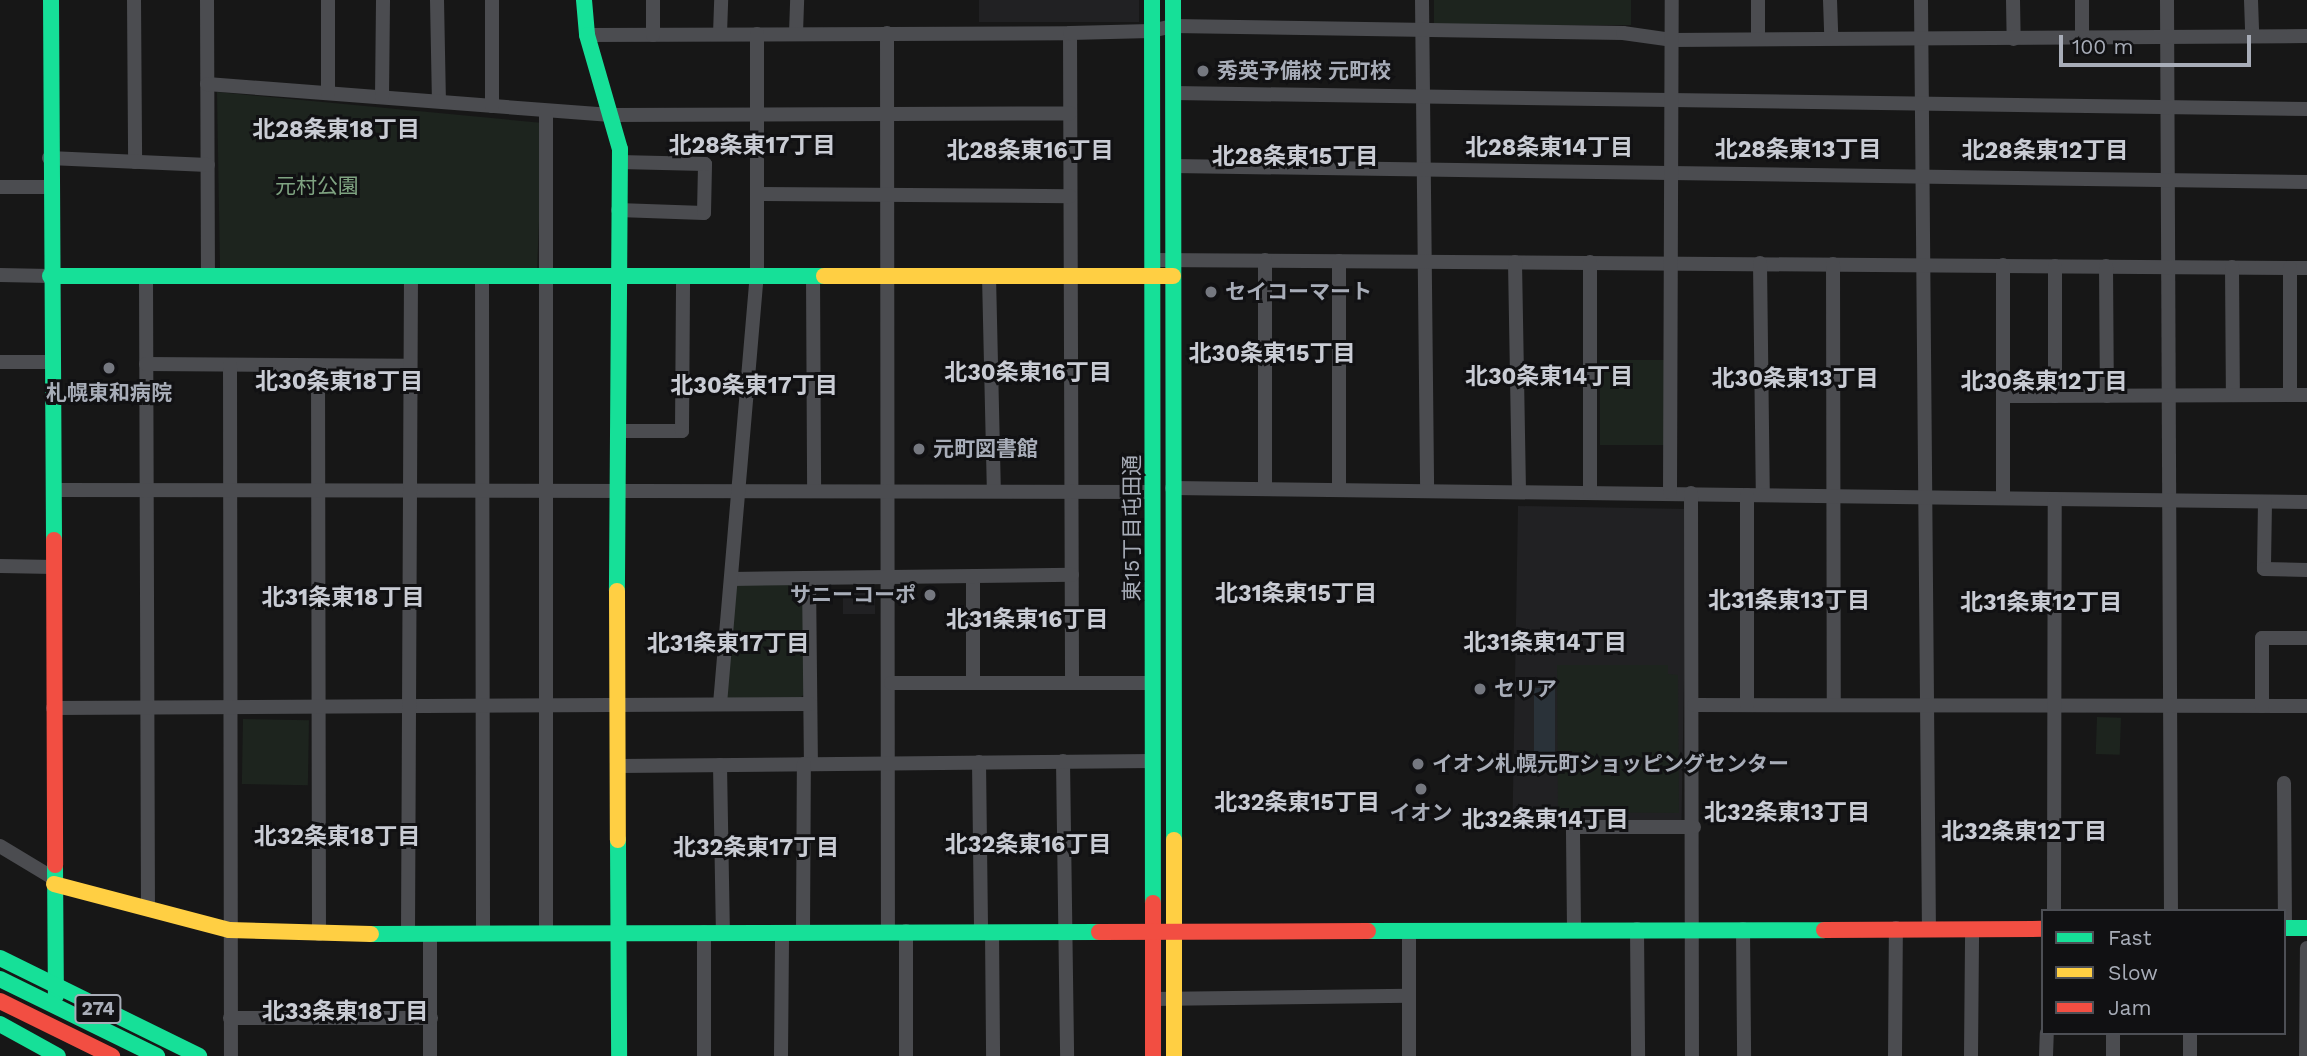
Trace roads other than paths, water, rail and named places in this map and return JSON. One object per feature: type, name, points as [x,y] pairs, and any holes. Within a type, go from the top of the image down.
[{"type":"main road","points":[[51,0],[49,158],[54,567],[53,881],[55,987],[63,1056]]},
{"type":"main road","points":[[584,0],[587,35],[620,149],[616,276],[619,1056]]},
{"type":"main road","name":"東15丁目屯田通","points":[[1152,0],[1153,1056]]},
{"type":"main road","name":"東15丁目屯田通","points":[[1173,0],[1174,1056]]},
{"type":"main road","points":[[50,275],[1070,276],[1172,268]]},
{"type":"main road","points":[[53,881],[229,930],[319,934],[2041,929]]},
{"type":"main road","points":[[2286,928],[2307,928]]},
{"type":"main road","name":"274","points":[[0,958],[199,1056]]},
{"type":"main road","points":[[0,979],[157,1056]]},
{"type":"main road","points":[[0,1001],[112,1056]]},
{"type":"main road","points":[[0,1024],[58,1056]]},
{"type":"street","points":[[134,0],[135,162]]},
{"type":"street","points":[[206,0],[208,276]]},
{"type":"street","points":[[328,0],[328,93]]},
{"type":"street","points":[[382,97],[383,0]]},
{"type":"street","points":[[438,0],[439,102]]},
{"type":"street","points":[[492,0],[492,106]]},
{"type":"street","points":[[653,0],[653,35]]},
{"type":"street","points":[[720,34],[721,0]]},
{"type":"street","points":[[796,33],[797,0]]},
{"type":"street","points":[[1422,0],[1427,490]]},
{"type":"street","points":[[1670,492],[1672,0]]},
{"type":"street","points":[[1758,0],[1758,37]]},
{"type":"street","points":[[1830,0],[1831,37]]},
{"type":"street","points":[[1921,0],[1929,929]]},
{"type":"street","points":[[2013,0],[2014,39]]},
{"type":"street","points":[[2081,0],[2082,39]]},
{"type":"street","points":[[2167,0],[2166,267],[2173,706],[2171,909]]},
{"type":"street","points":[[2251,0],[2252,36]]},
{"type":"street","points":[[587,35],[1070,33],[1152,31],[1173,26],[1623,33],[1672,40],[1758,37],[2167,39],[2307,36]]},
{"type":"street","points":[[887,33],[888,577],[891,683],[888,931]]},
{"type":"street","points":[[1070,33],[1072,683]]},
{"type":"street","points":[[720,704],[757,276],[757,34]]},
{"type":"street","points":[[207,84],[611,115],[1070,113]]},
{"type":"street","points":[[1172,93],[2307,109]]},
{"type":"street","points":[[546,111],[546,932]]},
{"type":"street","points":[[49,158],[208,165]]},
{"type":"street","points":[[618,211],[704,213],[705,176],[705,164],[619,162]]},
{"type":"street","points":[[1173,166],[2307,181]]},
{"type":"street","points":[[0,187],[50,187]]},
{"type":"street","points":[[758,194],[887,192],[1070,196]]},
{"type":"street","points":[[1265,260],[1265,488]]},
{"type":"street","points":[[1172,268],[1265,260],[2307,268]]},
{"type":"street","points":[[1339,261],[1339,489]]},
{"type":"street","points":[[1515,262],[1519,492]]},
{"type":"street","points":[[1590,262],[1590,492]]},
{"type":"street","points":[[1760,264],[1763,495]]},
{"type":"street","points":[[1832,264],[1834,705]]},
{"type":"street","points":[[2003,265],[2003,498]]},
{"type":"street","points":[[2055,266],[2055,396]]},
{"type":"street","points":[[2105,266],[2107,396]]},
{"type":"street","points":[[2232,267],[2233,395]]},
{"type":"street","points":[[2290,268],[2290,395]]},
{"type":"street","points":[[0,275],[50,275]]},
{"type":"street","points":[[146,276],[148,909]]},
{"type":"street","points":[[408,933],[411,276]]},
{"type":"street","points":[[482,276],[483,933]]},
{"type":"street","points":[[617,431],[682,430],[683,276]]},
{"type":"street","points":[[813,276],[814,491]]},
{"type":"street","points":[[989,276],[994,491]]},
{"type":"street","points":[[0,362],[51,362]]},
{"type":"street","points":[[146,364],[410,366]]},
{"type":"street","points":[[230,365],[231,1056]]},
{"type":"street","points":[[318,367],[319,934]]},
{"type":"street","points":[[2004,396],[2307,395]]},
{"type":"street","points":[[1172,488],[1670,492],[2307,502]]},
{"type":"street","points":[[53,490],[1153,492]]},
{"type":"street","points":[[1691,493],[1694,705],[1692,1056]]},
{"type":"street","points":[[1747,495],[1747,705]]},
{"type":"street","points":[[2054,909],[2055,499]]},
{"type":"street","points":[[2265,502],[2264,569],[2307,570]]},
{"type":"street","points":[[0,566],[54,567]]},
{"type":"street","points":[[731,579],[1072,575]]},
{"type":"street","points":[[973,576],[973,682]]},
{"type":"street","points":[[803,932],[810,704],[809,578]]},
{"type":"street","points":[[2262,706],[2262,638],[2307,638]]},
{"type":"street","points":[[891,683],[1153,683]]},
{"type":"street","points":[[53,708],[810,704]]},
{"type":"street","points":[[1694,705],[2307,706]]},
{"type":"street","points":[[1063,761],[1067,1056]]},
{"type":"street","points":[[619,766],[1153,761]]},
{"type":"street","points":[[978,762],[993,1056]]},
{"type":"street","points":[[720,765],[723,932]]},
{"type":"street","points":[[2284,783],[2284,909]]},
{"type":"street","points":[[1574,929],[1573,827],[1694,827]]},
{"type":"street","points":[[0,846],[53,881]]},
{"type":"street","points":[[1895,1056],[1896,928]]},
{"type":"street","points":[[2307,928],[2307,939]]},
{"type":"street","points":[[1637,929],[1638,1056]]},
{"type":"street","points":[[1744,929],[1744,1056]]},
{"type":"street","points":[[1971,1056],[1972,929]]},
{"type":"street","points":[[1409,930],[1409,1056]]},
{"type":"street","points":[[906,931],[906,1056]]},
{"type":"street","points":[[704,932],[704,1056]]},
{"type":"street","points":[[781,1056],[782,932]]},
{"type":"street","points":[[430,933],[430,1056]]},
{"type":"street","points":[[2306,1056],[2307,948]]},
{"type":"street","points":[[1153,999],[1409,996]]},
{"type":"street","points":[[230,1018],[431,1018]]},
{"type":"street","points":[[2046,1056],[2047,1035]]},
{"type":"street","points":[[2113,1035],[2113,1056]]},
{"type":"street","points":[[2190,1035],[2190,1056]]},
{"type":"place","name":"秀英予備校 元町校","points":[[1203,71]]},
{"type":"place","name":"セイコーマート","points":[[1211,292]]},
{"type":"place","name":"札幌東和病院","points":[[109,368]]},
{"type":"place","name":"元町図書館","points":[[919,449]]},
{"type":"place","name":"サニーコーポ","points":[[930,595]]},
{"type":"place","name":"セリア","points":[[1480,689]]},
{"type":"place","name":"イオン札幌元町ショッピングセンター","points":[[1418,764]]},
{"type":"place","name":"イオン","points":[[1421,789]]},
{"type":"district","name":"北28条東18丁目","points":[[336,130]]},
{"type":"district","name":"北28条東17丁目","points":[[752,146]]},
{"type":"district","name":"北28条東14丁目","points":[[1549,148]]},
{"type":"district","name":"北28条東13丁目","points":[[1798,150]]},
{"type":"district","name":"北28条東16丁目","points":[[1030,151]]},
{"type":"district","name":"北28条東12丁目","points":[[2045,151]]},
{"type":"district","name":"北28条東15丁目","points":[[1295,157]]},
{"type":"district","name":"北30条東15丁目","points":[[1272,354]]},
{"type":"district","name":"北30条東16丁目","points":[[1028,373]]},
{"type":"district","name":"北30条東14丁目","points":[[1549,377]]},
{"type":"district","name":"北30条東13丁目","points":[[1795,379]]},
{"type":"district","name":"北30条東18丁目","points":[[339,382]]},
{"type":"district","name":"北30条東12丁目","points":[[2044,382]]},
{"type":"district","name":"北30条東17丁目","points":[[754,386]]},
{"type":"district","name":"北31条東15丁目","points":[[1296,594]]},
{"type":"district","name":"北31条東18丁目","points":[[343,598]]},
{"type":"district","name":"北31条東13丁目","points":[[1789,601]]},
{"type":"district","name":"北31条東12丁目","points":[[2041,603]]},
{"type":"district","name":"北31条東16丁目","points":[[1027,620]]},
{"type":"district","name":"北31条東14丁目","points":[[1545,643]]},
{"type":"district","name":"北31条東17丁目","points":[[728,644]]},
{"type":"district","name":"北32条東15丁目","points":[[1297,803]]},
{"type":"district","name":"北32条東13丁目","points":[[1787,813]]},
{"type":"district","name":"北32条東14丁目","points":[[1545,820]]},
{"type":"district","name":"北32条東12丁目","points":[[2024,832]]},
{"type":"district","name":"北32条東18丁目","points":[[337,837]]},
{"type":"district","name":"北32条東16丁目","points":[[1028,845]]},
{"type":"district","name":"北32条東17丁目","points":[[756,848]]},
{"type":"district","name":"北33条東18丁目","points":[[345,1012]]},
{"type":"park label","name":"元村公園","points":[[317,186]]}]
